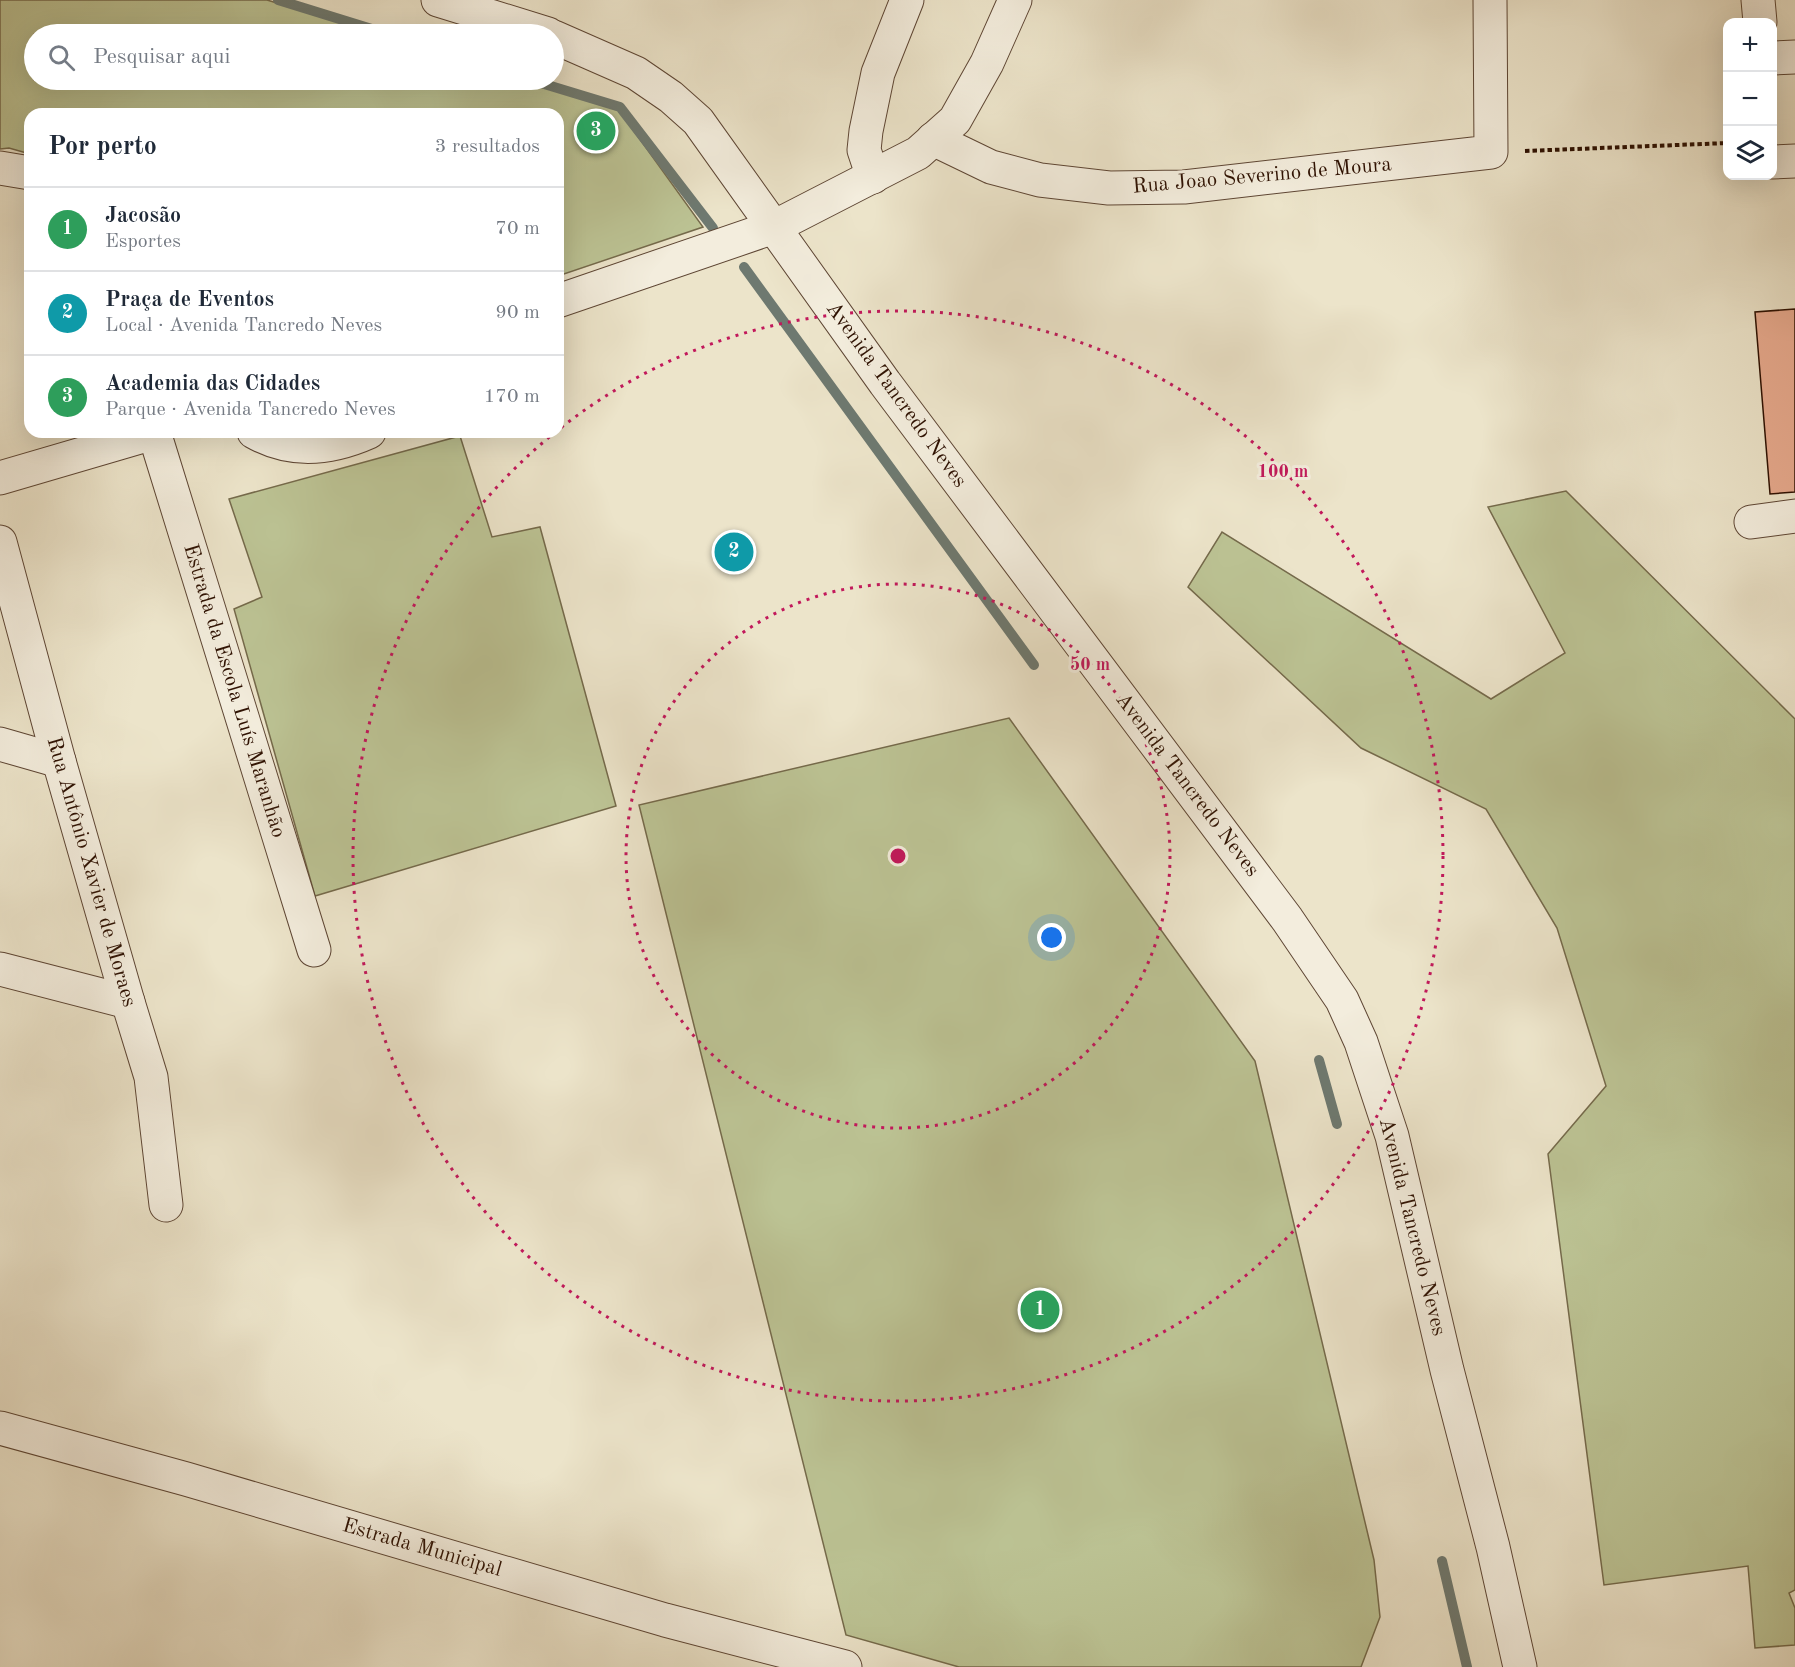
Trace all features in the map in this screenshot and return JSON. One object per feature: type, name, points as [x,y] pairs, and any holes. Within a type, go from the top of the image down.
[{"type":"street","points":[[438,0],[531,20]]},
{"type":"street","points":[[873,177],[864,150],[866,130],[878,73],[907,0]]},
{"type":"street","points":[[564,299],[774,227],[918,153],[955,120],[987,63],[1015,0]]},
{"type":"street","points":[[1490,0],[1491,152]]},
{"type":"street","points":[[1758,0],[1760,18]]},
{"type":"street","name":"Avenida Tancredo Neves","points":[[564,41],[636,73],[678,103],[698,121],[885,383],[1287,918],[1342,1000],[1361,1042],[1392,1136],[1446,1370],[1493,1547],[1520,1667]]},
{"type":"street","points":[[1777,58],[1795,57]]},
{"type":"street","name":"Rua Joao Severino de Moura","points":[[933,139],[991,167],[1040,180],[1109,189],[1184,187],[1491,152]]},
{"type":"street","points":[[1777,162],[1795,161]]},
{"type":"street","points":[[0,168],[24,172]]},
{"type":"street","points":[[0,478],[135,438]]},
{"type":"street","name":"Estrada da Escola Luís Maranhão","points":[[157,438],[314,950]]},
{"type":"street","points":[[264,438],[311,447],[328,446],[356,438]]},
{"type":"street","points":[[1751,522],[1795,516]]},
{"type":"street","name":"Rua Antônio Xavier de Moraes","points":[[0,542],[59,761],[151,1077],[165,1205]]},
{"type":"street","points":[[0,744],[59,761]]},
{"type":"street","points":[[0,969],[128,1002]]},
{"type":"street","name":"Estrada Municipal","points":[[0,1428],[186,1479],[665,1620],[845,1667]]},
{"type":"path","points":[[1491,152],[1723,143]]},
{"type":"green space","points":[[0,0],[267,0],[347,24],[24,24],[24,90],[562,90],[616,106],[703,227],[564,274],[564,108],[24,108],[24,152],[9,148],[0,149]]},
{"type":"green space","points":[[453,438],[461,438],[492,537],[540,527],[616,806],[315,896],[234,609],[262,597],[229,499]]},
{"type":"green space","points":[[1566,491],[1795,719],[1795,1590],[1789,1593],[1795,1608],[1795,1645],[1755,1648],[1748,1566],[1604,1585],[1548,1154],[1606,1086],[1557,928],[1486,809],[1361,748],[1188,587],[1222,532],[1491,699],[1565,653],[1488,507]]},
{"type":"green space","points":[[1009,718],[1255,1061],[1374,1560],[1380,1617],[1361,1667],[959,1667],[846,1635],[639,805]]},
{"type":"building","points":[[1795,309],[1795,492],[1770,494],[1755,312]]},
{"type":"waterway","points":[[278,0],[356,24]]},
{"type":"waterway","points":[[564,90],[620,107],[713,228]]},
{"type":"waterway","points":[[744,267],[1034,665]]},
{"type":"waterway","points":[[1319,1060],[1337,1124]]},
{"type":"waterway","points":[[1442,1561],[1467,1667]]},
{"type":"place","name":"Academia das Cidades","points":[[596,131]]},
{"type":"place","name":"Praça de Eventos","points":[[734,552]]},
{"type":"place","name":"Jacosão","points":[[1040,1310]]}]
